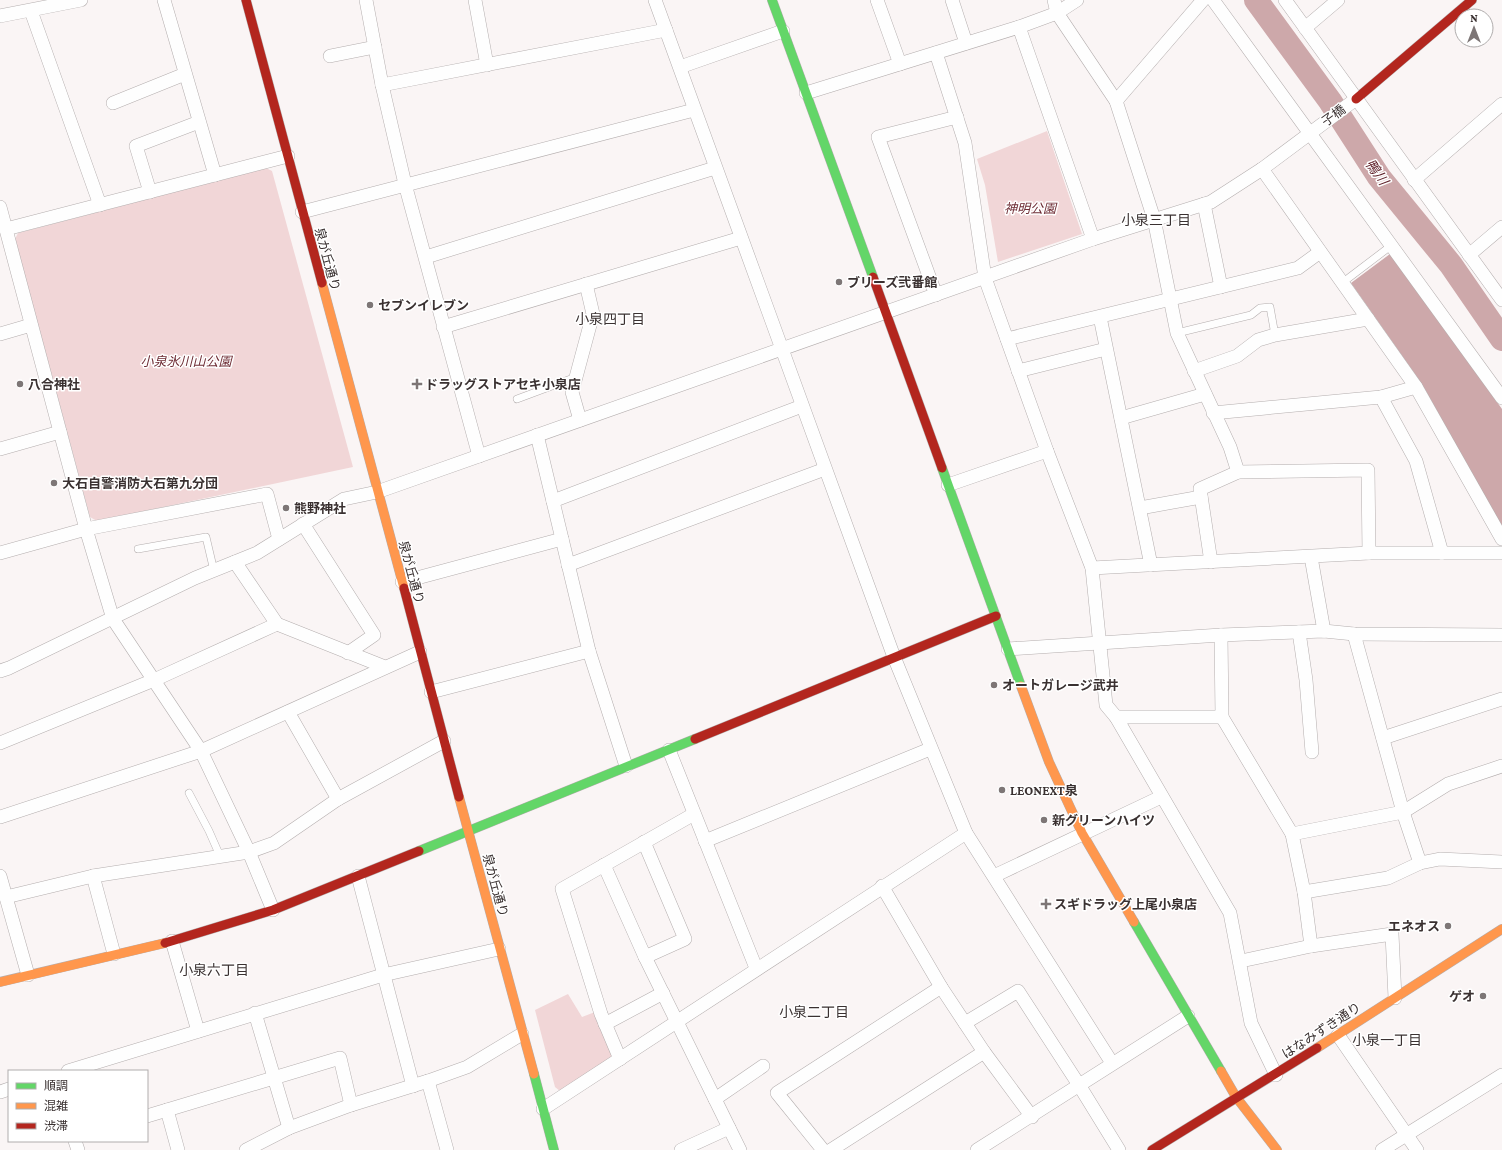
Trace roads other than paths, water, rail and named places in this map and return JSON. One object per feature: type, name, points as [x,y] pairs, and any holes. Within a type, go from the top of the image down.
[{"type":"street","points":[[0,16],[81,0]]},
{"type":"street","points":[[164,0],[215,175]]},
{"type":"street","name":"泉が丘通り","points":[[246,0],[554,1150]]},
{"type":"street","points":[[366,0],[382,85],[405,184],[479,456]]},
{"type":"street","points":[[475,0],[487,65]]},
{"type":"street","points":[[655,0],[894,657],[930,749],[966,833],[1112,1063]]},
{"type":"street","points":[[772,0],[1049,762],[1082,833],[1188,1016],[1236,1097],[1277,1150]]},
{"type":"street","points":[[877,0],[900,64]]},
{"type":"street","points":[[952,0],[966,43]]},
{"type":"street","points":[[1054,0],[1058,13],[1116,101],[1154,219],[1177,333],[1230,447],[1238,472]]},
{"type":"street","points":[[806,93],[1018,27],[1058,13],[1077,0]]},
{"type":"street","points":[[1116,101],[1203,0]]},
{"type":"street","points":[[1213,0],[1502,398]]},
{"type":"street","points":[[1285,0],[1502,300]]},
{"type":"street","points":[[1305,28],[1338,0]]},
{"type":"street","points":[[1356,99],[1472,0]]},
{"type":"street","points":[[30,11],[100,205]]},
{"type":"street","points":[[1018,27],[1093,239]]},
{"type":"street","points":[[382,85],[666,30]]},
{"type":"street","points":[[680,67],[784,31]]},
{"type":"street","points":[[330,56],[375,47]]},
{"type":"street","points":[[936,53],[965,143],[985,278],[1047,451],[1092,568],[1106,705],[1116,717],[1161,797],[1230,913],[1241,961],[1251,1023],[1276,1075]]},
{"type":"street","points":[[113,103],[185,74]]},
{"type":"street","name":"子橋","points":[[0,670],[9,668],[214,571],[257,553],[344,499],[377,492],[1093,239],[1210,202],[1262,170],[1310,132],[1356,99]]},
{"type":"street","points":[[1414,180],[1502,104]]},
{"type":"street","points":[[302,212],[694,110]]},
{"type":"street","points":[[936,295],[878,137],[957,117]]},
{"type":"street","points":[[150,192],[136,146],[199,122]]},
{"type":"street","points":[[6,229],[288,156]]},
{"type":"street","points":[[426,257],[715,168]]},
{"type":"street","points":[[1262,170],[1416,387],[1502,539]]},
{"type":"street","points":[[1204,204],[1221,287]]},
{"type":"street","points":[[0,207],[86,529],[113,619],[201,751],[249,852],[273,910]]},
{"type":"street","points":[[1470,255],[1502,227]]},
{"type":"street","points":[[443,327],[741,238]]},
{"type":"street","points":[[1007,339],[1298,268],[1320,252]]},
{"type":"street","points":[[580,420],[572,392],[593,314],[586,284]]},
{"type":"street","points":[[1100,317],[1151,565]]},
{"type":"street","points":[[1194,371],[1237,356],[1258,340],[1275,335],[1368,319]]},
{"type":"street","points":[[0,334],[31,325]]},
{"type":"street","points":[[1018,371],[1106,349]]},
{"type":"street","points":[[1213,412],[1381,397],[1416,387]]},
{"type":"street","points":[[1121,418],[1205,394]]},
{"type":"street","points":[[1381,397],[1416,461],[1442,553]]},
{"type":"street","points":[[553,501],[802,406]]},
{"type":"street","points":[[0,449],[60,432]]},
{"type":"street","points":[[537,435],[589,651],[626,766]]},
{"type":"street","points":[[948,485],[1047,451]]},
{"type":"street","points":[[568,566],[825,469]]},
{"type":"street","points":[[1211,562],[1200,489],[1238,472],[1368,470],[1369,553]]},
{"type":"street","points":[[0,553],[86,529],[267,494],[279,539]]},
{"type":"street","points":[[1140,508],[1202,497]]},
{"type":"street","points":[[303,524],[374,635],[348,653]]},
{"type":"street","points":[[402,582],[562,538]]},
{"type":"street","points":[[1092,568],[1369,553],[1502,553]]},
{"type":"street","points":[[1311,557],[1324,631]]},
{"type":"street","points":[[235,562],[277,624],[385,667]]},
{"type":"street","points":[[0,982],[172,941],[273,910],[469,832],[626,766],[669,750],[996,616]]},
{"type":"street","points":[[0,743],[154,680],[277,624]]},
{"type":"street","points":[[1008,649],[1221,635],[1324,631],[1354,634],[1502,635]]},
{"type":"street","points":[[1299,632],[1306,680],[1312,752]]},
{"type":"street","points":[[1354,634],[1403,812],[1420,863]]},
{"type":"street","points":[[1221,635],[1222,717],[1292,834],[1304,892],[1311,946]]},
{"type":"street","points":[[431,692],[589,651]]},
{"type":"street","points":[[0,817],[201,751],[420,652]]},
{"type":"street","points":[[1383,738],[1502,700]]},
{"type":"street","points":[[288,712],[338,799]]},
{"type":"street","points":[[1116,717],[1222,717]]},
{"type":"street","points":[[6,897],[93,876],[249,852],[274,843],[338,799],[444,741]]},
{"type":"street","points":[[705,841],[930,749]]},
{"type":"street","points":[[669,750],[756,968]]},
{"type":"street","points":[[1292,834],[1403,812],[1448,784],[1502,766]]},
{"type":"street","points":[[994,876],[1082,833],[1161,797]]},
{"type":"street","points":[[620,1059],[605,1024],[562,889],[694,814]]},
{"type":"street","points":[[543,1109],[756,968],[966,833]]},
{"type":"street","points":[[644,842],[685,939],[645,957]]},
{"type":"street","points":[[1304,892],[1388,878],[1420,863],[1440,859],[1502,862]]},
{"type":"street","points":[[604,865],[645,957],[740,1150]]},
{"type":"street","points":[[0,876],[28,975]]},
{"type":"street","points":[[93,876],[114,954]]},
{"type":"street","points":[[358,876],[413,1086]]},
{"type":"street","points":[[882,886],[941,987],[984,1052],[1032,1117]]},
{"type":"street","name":"はなみずき通り","points":[[1152,1150],[1236,1097],[1276,1075],[1502,929]]},
{"type":"street","points":[[1241,961],[1311,946],[1392,934],[1395,998]]},
{"type":"street","points":[[172,941],[198,1030]]},
{"type":"street","points":[[71,1070],[198,1030],[383,975],[499,949]]},
{"type":"street","points":[[823,1150],[777,1093],[941,987]]},
{"type":"street","points":[[965,1023],[1018,991],[1119,1150]]},
{"type":"street","points":[[605,1024],[663,993]]},
{"type":"street","points":[[256,1013],[289,1128]]},
{"type":"street","points":[[977,1150],[1032,1117],[1112,1063],[1188,1016]]},
{"type":"street","points":[[246,1150],[289,1128],[351,1105],[413,1086],[467,1067],[522,1034]]},
{"type":"street","points":[[1338,1035],[1417,1150]]},
{"type":"street","points":[[831,1150],[984,1052]]},
{"type":"street","points":[[148,1116],[340,1058],[351,1105]]},
{"type":"street","points":[[715,1099],[763,1066]]},
{"type":"street","points":[[1382,1150],[1500,1080]]},
{"type":"street","points":[[428,1081],[447,1150]]},
{"type":"street","points":[[167,1110],[178,1150]]},
{"type":"street","points":[[681,1150],[729,1128]]},
{"type":"lane","points":[[1342,283],[1392,245]]},
{"type":"lane","points":[[1177,333],[1251,315],[1260,308],[1270,307],[1275,335]]},
{"type":"lane","points":[[517,399],[576,377]]},
{"type":"lane","points":[[138,549],[206,537],[214,571]]},
{"type":"lane","points":[[189,792],[220,856]]},
{"type":"waterway","name":"鴨川","points":[[1256,0],[1330,101],[1379,177],[1451,265],[1502,339]]},
{"type":"place","name":"ブリーズ弐番館","points":[[839,282]]},
{"type":"place","name":"セブンイレブン","points":[[370,305]]},
{"type":"place","name":"八合神社","points":[[20,384]]},
{"type":"place","name":"ドラッグストアセキ小泉店","points":[[417,384]]},
{"type":"place","name":"大石自警消防大石第九分団","points":[[54,483]]},
{"type":"place","name":"熊野神社","points":[[286,508]]},
{"type":"place","name":"オートガレージ武井","points":[[994,685]]},
{"type":"place","name":"LEONEXT泉","points":[[1002,790]]},
{"type":"place","name":"新グリーンハイツ","points":[[1044,820]]},
{"type":"place","name":"スギドラッグ上尾小泉店","points":[[1046,904]]},
{"type":"place","name":"エネオス","points":[[1448,926]]},
{"type":"place","name":"ゲオ","points":[[1483,996]]},
{"type":"district","name":"小泉三丁目","points":[[1156,220]]},
{"type":"district","name":"小泉四丁目","points":[[610,319]]},
{"type":"district","name":"小泉六丁目","points":[[214,970]]},
{"type":"district","name":"小泉二丁目","points":[[814,1012]]},
{"type":"district","name":"小泉一丁目","points":[[1387,1040]]},
{"type":"park label","name":"神明公園","points":[[1030,208]]},
{"type":"park label","name":"小泉氷川山公園","points":[[186,361]]}]
